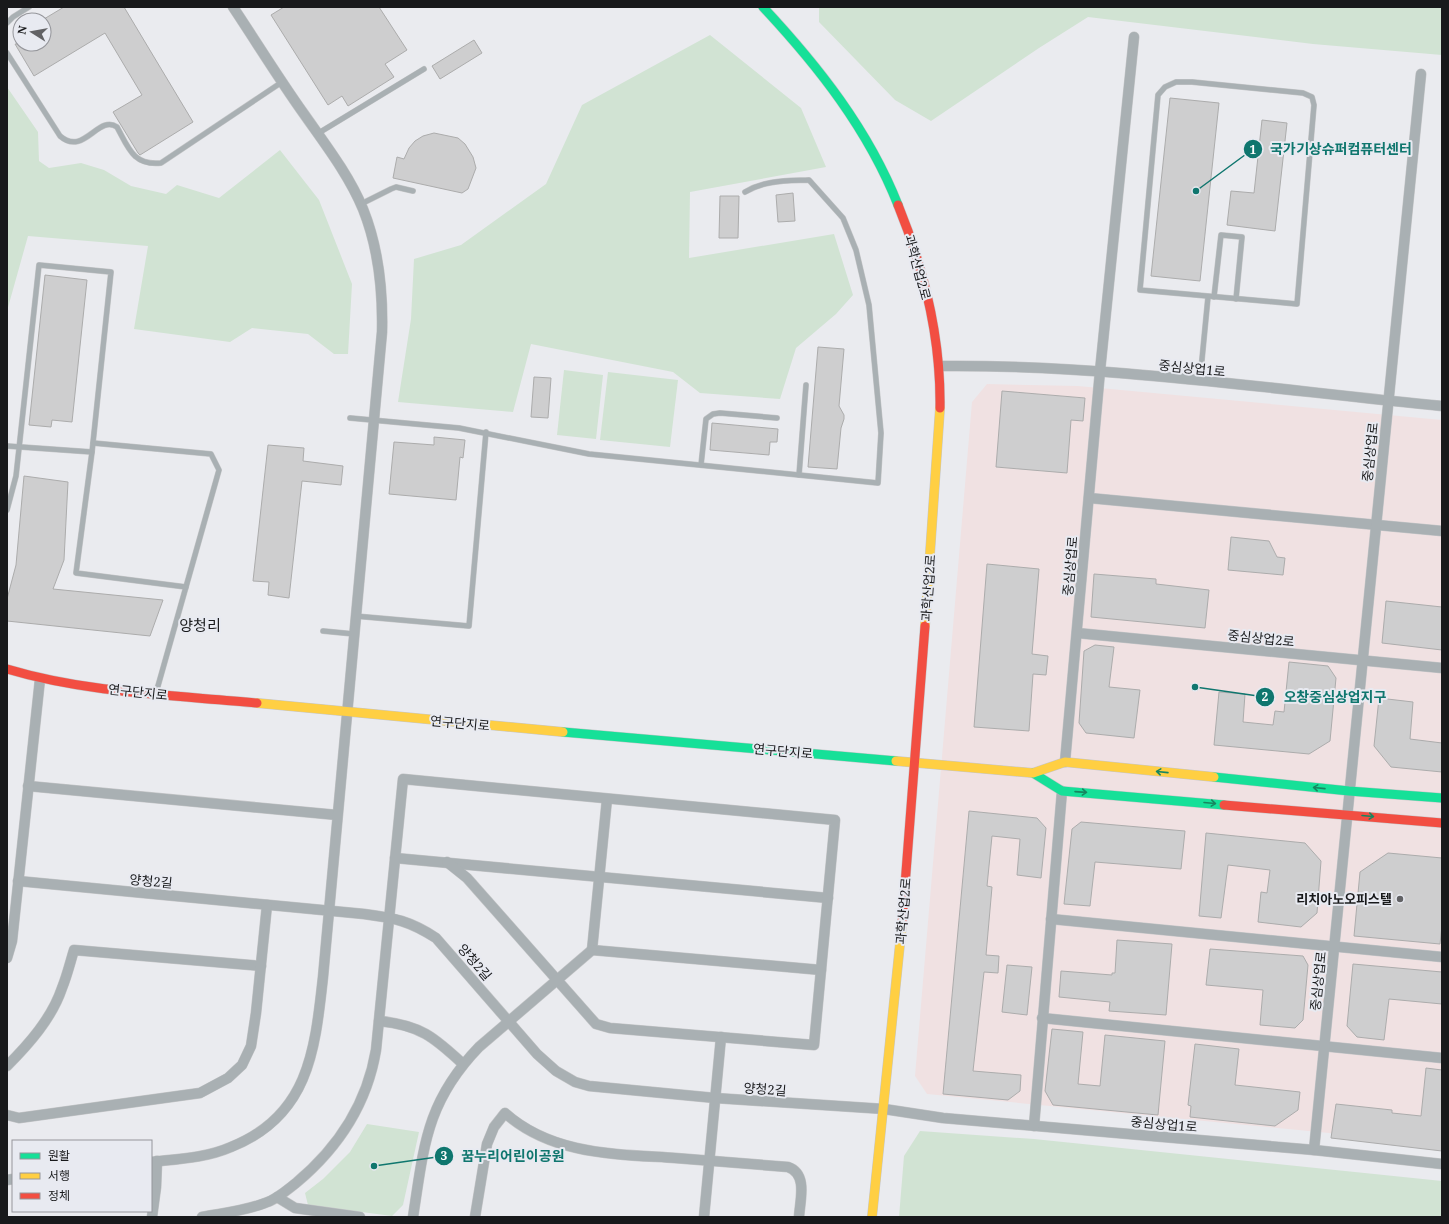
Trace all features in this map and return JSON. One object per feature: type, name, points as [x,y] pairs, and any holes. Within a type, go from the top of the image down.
[{"type":"street","points":[[152,1217],[156,1187],[154,1162],[197,1156],[237,1145],[267,1126],[284,1110],[296,1094],[308,1068],[314,1047],[329,911],[346,712],[382,332],[383,297],[380,272],[372,236],[361,204],[345,174],[282,82],[234,7]]},
{"type":"street","name":"과학산업2로","points":[[762,7],[800,46],[843,101],[869,141],[889,179],[920,264],[928,300],[939,366],[940,404],[936,482],[916,762],[901,943],[872,1217]]},
{"type":"street","name":"중심상업로","points":[[1065,762],[1100,371],[1134,37]]},
{"type":"street","name":"중심상업로","points":[[1314,1150],[1421,74]]},
{"type":"street","name":"중심상업1로","points":[[939,366],[978,365],[1100,371],[1442,406]]},
{"type":"street","points":[[1089,498],[1442,531]]},
{"type":"street","name":"중심상업2로","points":[[1077,633],[1442,668]]},
{"type":"street","name":"연구단지로","points":[[7,669],[40,679],[85,687],[346,712],[916,762]]},
{"type":"street","points":[[7,958],[10,927],[18,881],[40,679]]},
{"type":"street","points":[[916,762],[1033,773],[1065,762],[1350,791],[1442,798]]},
{"type":"street","points":[[1033,773],[1062,791],[1442,823]]},
{"type":"street","points":[[202,1217],[266,1203],[277,1197],[302,1178],[338,1141],[366,1092],[373,1070],[379,1021],[403,779],[835,820],[814,1045],[610,1028],[596,1024],[467,878],[447,862]]},
{"type":"street","points":[[28,786],[337,815]]},
{"type":"street","points":[[1034,1126],[1062,791]]},
{"type":"street","points":[[413,1217],[427,1133],[436,1107],[447,1087],[463,1064],[479,1047],[592,950],[607,798]]},
{"type":"street","points":[[395,858],[828,898]]},
{"type":"street","name":"양청2길","points":[[18,881],[389,918],[418,926],[436,938],[537,1054],[556,1071],[575,1082],[612,1090],[884,1110]]},
{"type":"street","points":[[7,1115],[19,1118],[200,1093],[213,1088],[228,1078],[242,1066],[251,1046],[256,1013],[267,905]]},
{"type":"street","points":[[1051,919],[1442,957]]},
{"type":"street","points":[[7,1066],[26,1047],[50,1014],[62,989],[74,950],[261,966]]},
{"type":"street","points":[[592,950],[821,970]]},
{"type":"street","points":[[1042,1018],[1442,1058]]},
{"type":"street","points":[[379,1021],[404,1024],[426,1033],[463,1064]]},
{"type":"street","points":[[704,1217],[721,1037]]},
{"type":"street","name":"중심상업1로","points":[[884,1110],[942,1118],[1314,1150],[1442,1164]]},
{"type":"street","points":[[475,1217],[487,1144],[494,1127],[505,1113],[516,1124],[538,1136],[575,1148],[611,1154],[788,1167],[794,1169],[801,1179],[802,1188],[799,1217]]},
{"type":"street","points":[[277,1197],[295,1208],[360,1217]]},
{"type":"lane","points":[[7,24],[13,17],[29,7]]},
{"type":"lane","points":[[7,53],[60,136],[67,142],[75,143],[107,124],[113,124],[117,127],[134,155],[141,162],[152,164],[161,163],[282,82]]},
{"type":"lane","points":[[317,134],[424,69]]},
{"type":"lane","points":[[1176,82],[1192,82],[1303,93],[1312,97],[1314,105],[1297,304],[1214,297],[1140,290],[1158,95],[1164,87],[1176,82]]},
{"type":"lane","points":[[350,418],[486,432],[574,452],[878,483],[881,433],[869,305],[856,250],[843,218],[809,180],[780,181],[757,184],[744,192]]},
{"type":"lane","points":[[361,204],[396,187],[414,191]]},
{"type":"lane","points":[[1214,297],[1221,235],[1242,237],[1236,299]]},
{"type":"lane","points":[[7,510],[16,476],[38,265],[111,272],[92,452],[76,573],[186,587]]},
{"type":"lane","points":[[1200,382],[1208,297]]},
{"type":"lane","points":[[799,475],[806,385]]},
{"type":"lane","points":[[701,465],[706,419],[713,414],[777,418]]},
{"type":"lane","points":[[355,616],[469,626],[486,432]]},
{"type":"lane","points":[[93,443],[212,454],[219,470],[156,694]]},
{"type":"lane","points":[[7,446],[92,452]]},
{"type":"lane","points":[[323,631],[354,634]]},
{"type":"shaded area","points":[[987,384],[1078,386],[1442,420],[1442,1144],[927,1094],[915,1076],[972,402]]},
{"type":"green space","points":[[819,7],[1442,7],[1442,55],[1313,44],[1088,17],[1039,48],[931,121],[895,100],[819,22]]},
{"type":"green space","points":[[710,35],[801,108],[826,167],[690,192],[689,258],[834,234],[853,295],[836,314],[796,348],[780,399],[700,393],[673,372],[531,344],[513,412],[398,402],[411,319],[414,259],[461,245],[546,184],[582,105]]},
{"type":"green space","points":[[7,87],[38,132],[39,161],[49,168],[81,163],[104,170],[131,186],[166,194],[177,185],[219,198],[280,150],[319,200],[352,284],[348,354],[334,354],[308,334],[252,328],[230,342],[134,329],[148,246],[28,236],[7,311]]},
{"type":"green space","points":[[564,370],[603,375],[596,439],[557,435]]},
{"type":"green space","points":[[608,372],[678,380],[670,447],[600,440]]},
{"type":"green space","points":[[367,1124],[419,1132],[403,1205],[392,1216],[308,1205],[305,1193],[323,1179],[350,1152]]},
{"type":"green space","points":[[920,1131],[1034,1139],[1442,1181],[1442,1217],[899,1217],[904,1156]]},
{"type":"building","points":[[64,7],[124,7],[193,122],[140,155],[138,153],[113,112],[142,95],[105,33],[34,76],[20,52],[52,52],[52,14]]},
{"type":"building","points":[[284,7],[379,7],[407,50],[385,64],[394,77],[348,106],[342,96],[328,105],[271,15]]},
{"type":"building","points":[[474,40],[482,53],[440,79],[432,66]]},
{"type":"building","points":[[1170,98],[1219,103],[1200,281],[1151,276]]},
{"type":"building","points":[[1262,120],[1287,123],[1275,231],[1227,225],[1231,191],[1254,193]]},
{"type":"building","points":[[434,133],[458,138],[465,144],[473,157],[476,168],[468,189],[462,193],[393,178],[397,157],[404,159],[409,148],[415,141],[423,136]]},
{"type":"building","points":[[793,193],[795,221],[778,222],[776,195]]},
{"type":"building","points":[[720,196],[739,196],[738,238],[719,238]]},
{"type":"building","points":[[45,275],[87,280],[72,422],[52,420],[51,427],[29,425]]},
{"type":"building","points":[[818,347],[844,349],[839,406],[844,415],[844,419],[841,428],[837,469],[808,467]]},
{"type":"building","points":[[534,377],[551,378],[548,418],[531,417]]},
{"type":"building","points":[[1002,391],[1085,398],[1083,421],[1071,420],[1067,473],[996,467]]},
{"type":"building","points":[[712,423],[778,429],[777,442],[770,442],[769,455],[710,450]]},
{"type":"building","points":[[434,437],[465,440],[463,458],[460,457],[456,500],[389,494],[394,442],[434,445]]},
{"type":"building","points":[[268,445],[304,448],[303,461],[343,466],[341,485],[302,481],[289,598],[268,595],[269,582],[253,581]]},
{"type":"building","points":[[24,476],[68,482],[64,560],[53,589],[163,600],[150,636],[7,621],[7,599],[16,565]]},
{"type":"building","points":[[1231,537],[1269,541],[1277,557],[1285,558],[1283,575],[1228,570]]},
{"type":"building","points":[[987,564],[1039,569],[1032,654],[1048,656],[1046,675],[1033,674],[1029,731],[974,727]]},
{"type":"building","points":[[1094,574],[1156,579],[1156,584],[1209,590],[1205,628],[1091,617]]},
{"type":"building","points":[[1386,601],[1442,607],[1442,650],[1382,643]]},
{"type":"building","points":[[1095,645],[1114,647],[1109,687],[1140,690],[1134,738],[1086,733],[1079,723],[1084,651]]},
{"type":"building","points":[[1289,662],[1328,666],[1336,678],[1330,741],[1309,754],[1214,745],[1219,692],[1245,694],[1243,722],[1273,725],[1275,711],[1284,712]]},
{"type":"building","points":[[1379,698],[1413,702],[1410,739],[1442,743],[1442,772],[1391,767],[1374,746]]},
{"type":"building","points":[[969,811],[1037,818],[1046,828],[1041,878],[1017,875],[1020,839],[992,836],[987,886],[992,887],[986,955],[999,956],[998,973],[984,972],[973,1071],[1021,1075],[1020,1091],[1008,1100],[943,1094]]},
{"type":"building","points":[[1081,822],[1185,831],[1181,869],[1095,862],[1090,906],[1064,904],[1072,829]]},
{"type":"building","points":[[1206,833],[1305,843],[1321,861],[1317,913],[1301,927],[1258,922],[1261,892],[1267,893],[1270,870],[1228,865],[1221,918],[1199,916]]},
{"type":"building","name":"리치아노오피스텔","points":[[1388,853],[1442,858],[1442,925],[1440,944],[1354,936],[1360,872]]},
{"type":"building","points":[[1117,940],[1172,944],[1166,1015],[1109,1011],[1110,1002],[1059,997],[1061,971],[1112,975],[1112,973],[1115,973]]},
{"type":"building","points":[[1210,949],[1303,956],[1308,965],[1303,1020],[1295,1028],[1260,1025],[1263,990],[1206,985]]},
{"type":"building","points":[[1353,964],[1442,972],[1442,1004],[1389,999],[1384,1040],[1357,1037],[1347,1026]]},
{"type":"building","points":[[1007,965],[1032,967],[1027,1015],[1002,1012]]},
{"type":"building","points":[[1052,1029],[1083,1032],[1078,1084],[1100,1086],[1105,1035],[1165,1041],[1158,1115],[1053,1105],[1045,1091]]},
{"type":"building","points":[[1195,1044],[1239,1049],[1235,1085],[1300,1092],[1298,1110],[1275,1126],[1190,1117],[1191,1106],[1188,1105]]},
{"type":"building","points":[[1426,1068],[1442,1070],[1442,1151],[1331,1138],[1336,1104],[1392,1110],[1392,1113],[1421,1116]]},
{"type":"traffic: fast","points":[[763,7],[803,52],[840,100],[872,150],[898,205]]},
{"type":"traffic: fast","points":[[563,732],[896,761]]},
{"type":"traffic: fast","points":[[1033,773],[1062,791],[1224,805]]},
{"type":"traffic: fast","points":[[1214,777],[1349,791],[1442,798]]},
{"type":"traffic: slow","points":[[925,626],[940,408]]},
{"type":"traffic: slow","points":[[257,703],[563,732]]},
{"type":"traffic: slow","points":[[896,761],[1033,773],[1065,762],[1214,777]]},
{"type":"traffic: slow","points":[[872,1217],[902,924]]},
{"type":"traffic: jam","points":[[898,205],[916,254],[929,304],[938,356],[940,408]]},
{"type":"traffic: jam","points":[[902,924],[925,626]]},
{"type":"traffic: jam","points":[[7,669],[37,677],[99,688],[257,703]]},
{"type":"traffic: jam","points":[[1224,805],[1442,823]]},
{"type":"place","name":"국가기상슈퍼컴퓨터센터","points":[[1196,191]]},
{"type":"place","name":"오창중심상업지구","points":[[1195,687]]},
{"type":"place","name":"리치아노오피스텔","points":[[1400,899]]},
{"type":"place","name":"꿈누리어린이공원","points":[[374,1166]]},
{"type":"district","name":"양청리","points":[[200,626]]}]
